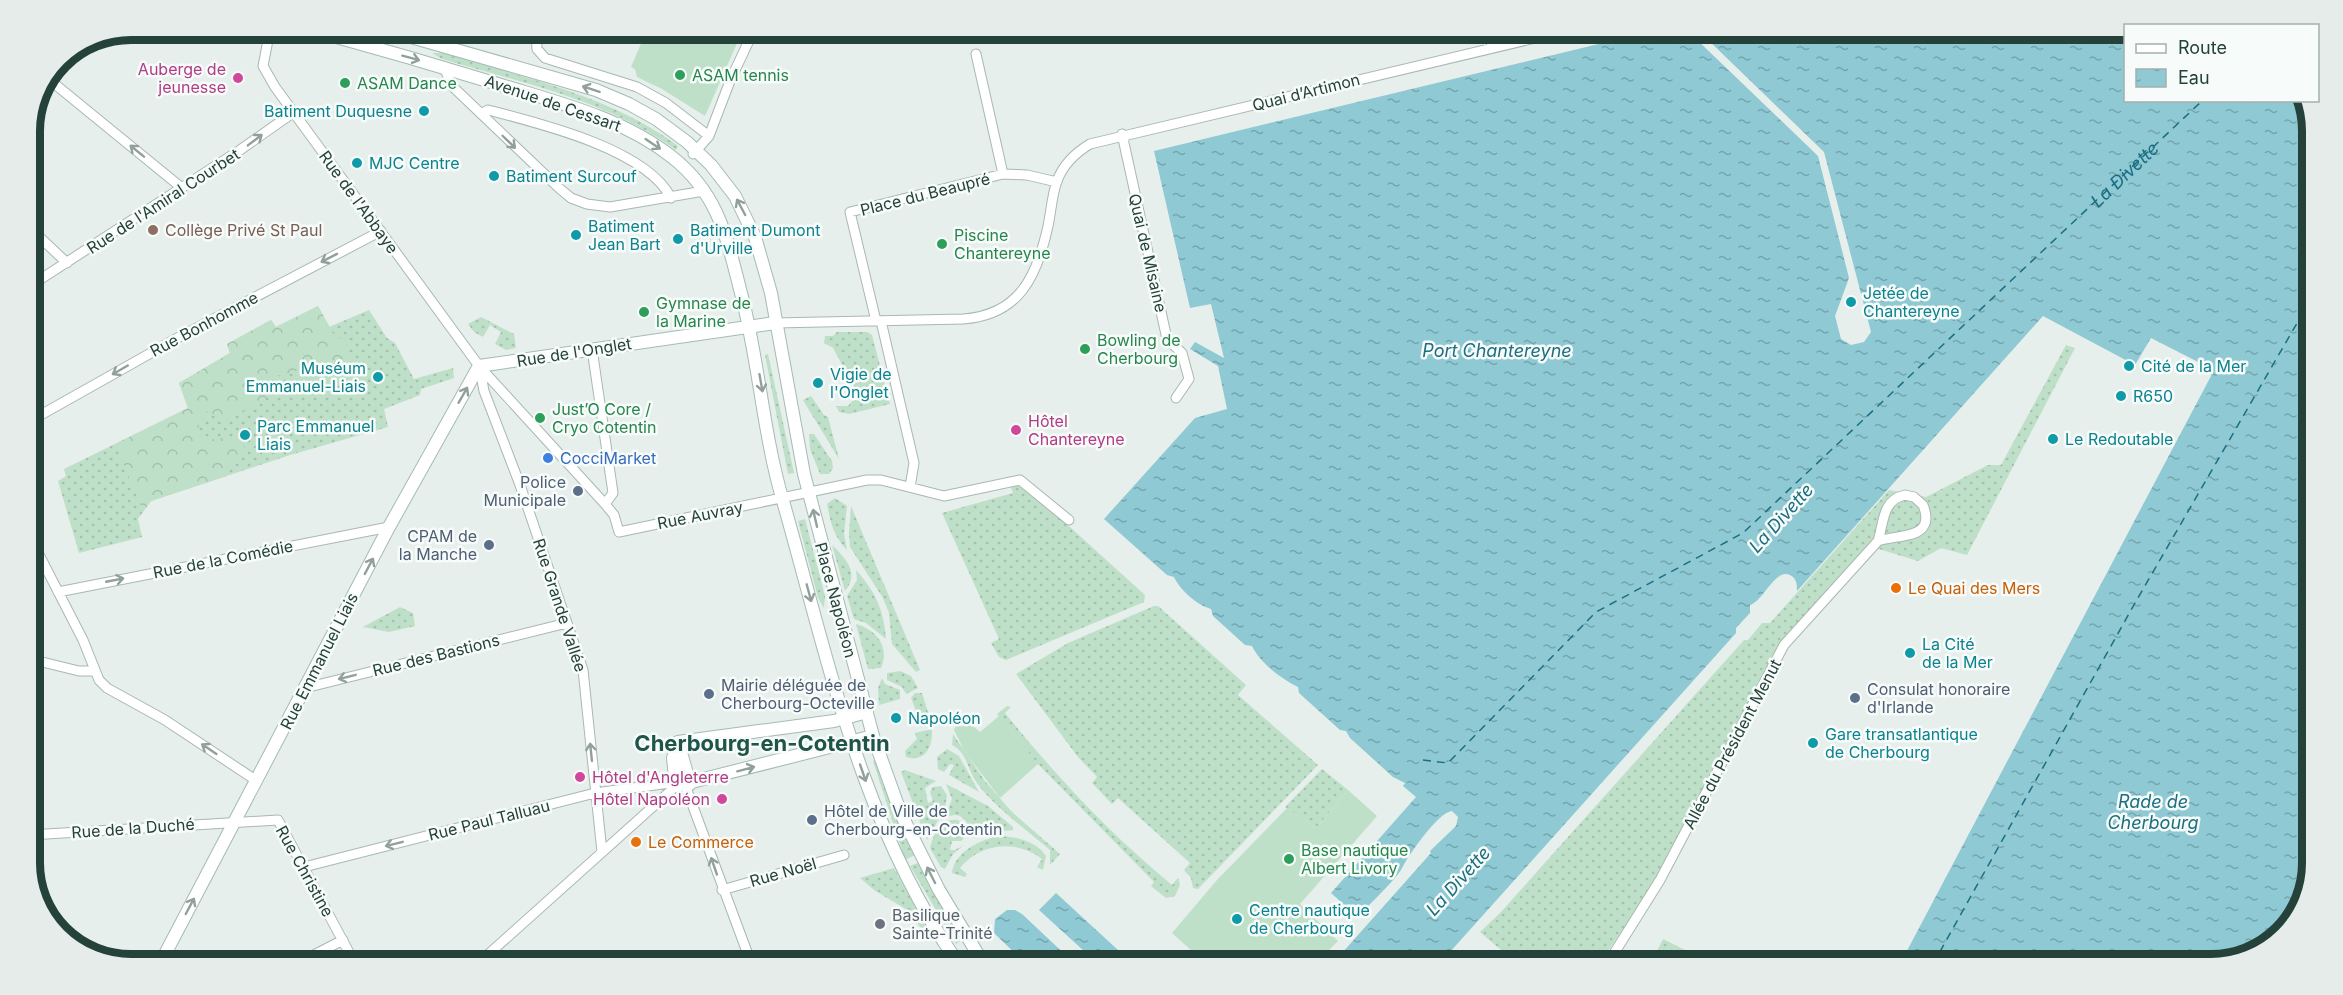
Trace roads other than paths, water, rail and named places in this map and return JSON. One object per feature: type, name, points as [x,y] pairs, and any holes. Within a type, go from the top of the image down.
[{"type":"main road","name":"Avenue de Cessart","points":[[351,41],[444,67],[612,121],[673,158],[704,191],[719,214],[749,325]]},
{"type":"main road","name":"Avenue de Cessart","points":[[425,41],[596,90],[656,119],[723,179],[746,216],[764,267],[775,322]]},
{"type":"main road","name":"Rue de l'Onglet","points":[[479,366],[775,322]]},
{"type":"main road","name":"Place Napoléon","points":[[775,322],[820,542],[873,736],[901,814],[939,890],[978,954]]},
{"type":"main road","name":"Place Napoléon","points":[[749,325],[782,499],[843,718],[883,831],[899,866],[952,954]]},
{"type":"main road","name":"Rue Emmanuel Liais","points":[[165,954],[389,527],[479,366]]},
{"type":"main road","points":[[867,712],[843,718],[678,742],[684,785],[873,736]]},
{"type":"street","name":"Rue de l'Abbaye","points":[[268,41],[263,66],[294,112],[479,366],[605,504],[614,515],[619,531]]},
{"type":"street","points":[[537,41],[537,49],[546,58],[637,87],[666,103],[709,136]]},
{"type":"street","points":[[695,152],[709,136],[730,81],[749,41]]},
{"type":"street","points":[[1491,48],[1492,41]]},
{"type":"street","name":"Quai d’Artimon","points":[[1057,182],[1066,164],[1082,149],[1099,139],[1169,126],[1522,41]]},
{"type":"street","points":[[775,322],[981,317],[998,311],[1015,300],[1026,286],[1048,227],[1057,182],[1027,175],[1004,174],[975,54]]},
{"type":"street","points":[[444,67],[452,87],[572,198],[609,207],[704,191]]},
{"type":"street","points":[[54,84],[182,188]]},
{"type":"street","points":[[480,114],[488,110],[580,136],[607,148],[649,174],[666,188],[671,198]]},
{"type":"street","name":"Rue de l'Amiral Courbet","points":[[41,279],[294,112]]},
{"type":"street","name":"Quai de Misaine","points":[[1122,135],[1167,339],[1182,353],[1189,379],[1176,398]]},
{"type":"street","name":"Place du Beaupré","points":[[879,321],[850,212],[1004,174]]},
{"type":"street","name":"Rue Bonhomme","points":[[41,415],[181,336],[381,231]]},
{"type":"street","points":[[41,238],[67,263]]},
{"type":"street","points":[[879,321],[914,463],[910,487]]},
{"type":"street","points":[[592,349],[613,493],[605,504]]},
{"type":"street","name":"Rue Grande Vallée","points":[[479,366],[484,391],[583,670],[602,852]]},
{"type":"street","name":"Rue Auvray","points":[[619,531],[867,480],[910,487],[944,496],[1020,480],[1069,520]]},
{"type":"street","points":[[1905,495],[1920,501],[1926,512],[1921,529],[1911,536],[1893,536],[1878,541],[1884,512],[1891,500],[1905,495]]},
{"type":"street","name":"Rue de la Comédie","points":[[58,591],[389,527]]},
{"type":"street","name":"Allée du Président Menut","points":[[1614,954],[1660,880],[1784,645],[1878,541]]},
{"type":"street","points":[[41,558],[83,640],[94,671],[107,688],[165,720],[257,781]]},
{"type":"street","name":"Rue des Bastions","points":[[305,688],[567,623]]},
{"type":"street","points":[[41,662],[94,671]]},
{"type":"street","name":"Rue Paul Talluau","points":[[304,867],[595,793],[670,783],[684,785]]},
{"type":"street","points":[[489,954],[602,852],[684,785],[748,954]]},
{"type":"street","name":"Rue Christine","points":[[235,822],[278,820],[350,954]]},
{"type":"street","name":"Rue de la Duché","points":[[41,834],[235,822]]},
{"type":"street","name":"Rue Noël","points":[[722,890],[844,855]]},
{"type":"street","points":[[316,954],[343,940]]},
{"type":"water","points":[[1611,41],[1698,41],[1818,156],[1849,278],[1835,316],[1841,339],[1851,345],[1864,342],[1871,332],[1824,152],[1709,41],[2124,41],[2124,102],[2298,102],[2302,126],[2302,863],[2301,881],[2296,898],[2284,919],[2276,928],[2252,945],[2223,954],[1905,954],[2211,376],[2208,367],[2151,338],[2135,365],[2043,316],[1797,591],[1793,577],[1787,574],[1782,575],[1750,605],[1750,613],[1736,628],[1736,633],[1448,954],[1341,954],[1431,853],[1430,851],[1456,826],[1458,817],[1452,811],[1446,813],[1432,826],[1399,873],[1358,917],[1331,893],[1416,797],[1403,786],[1405,783],[1393,777],[1350,738],[1346,731],[1340,730],[1299,693],[1298,687],[1272,670],[1252,646],[1245,645],[1213,616],[1211,609],[1190,596],[1180,587],[1174,577],[1167,575],[1104,519],[1195,418],[1227,409],[1218,366],[1190,349],[1195,342],[1224,358],[1211,304],[1190,308],[1154,151]]},
{"type":"water","points":[[1056,893],[1122,954],[1087,954],[1039,910]]},
{"type":"water","points":[[1007,910],[1015,910],[1065,954],[1016,954],[994,933],[995,919]]},
{"type":"place","name":"ASAM tennis","points":[[680,75]]},
{"type":"place","name":"Auberge de jeunesse","points":[[238,78]]},
{"type":"place","name":"ASAM Dance","points":[[345,83]]},
{"type":"place","name":"Batiment Duquesne","points":[[424,111]]},
{"type":"place","name":"MJC Centre","points":[[357,163]]},
{"type":"place","name":"Batiment Surcouf","points":[[494,176]]},
{"type":"place","name":"Collège Privé St Paul","points":[[153,230]]},
{"type":"place","name":"Batiment Jean Bart","points":[[576,235]]},
{"type":"place","name":"Batiment Dumont d'Urville","points":[[678,239]]},
{"type":"place","name":"Piscine Chantereyne","points":[[942,244]]},
{"type":"place","name":"Jetée de Chantereyne","points":[[1851,302]]},
{"type":"place","name":"Gymnase de la Marine","points":[[644,312]]},
{"type":"place","name":"Bowling de Cherbourg","points":[[1085,349]]},
{"type":"place","name":"Cité de la Mer","points":[[2129,366]]},
{"type":"place","name":"Muséum Emmanuel-Liais","points":[[378,377]]},
{"type":"place","name":"Vigie de l'Onglet","points":[[818,383]]},
{"type":"place","name":"R650","points":[[2121,396]]},
{"type":"place","name":"Just’O Core / Cryo Cotentin","points":[[540,418]]},
{"type":"place","name":"Hôtel Chantereyne","points":[[1016,430]]},
{"type":"place","name":"Parc Emmanuel Liais","points":[[245,435]]},
{"type":"place","name":"Le Redoutable","points":[[2053,439]]},
{"type":"place","name":"CocciMarket","points":[[548,458]]},
{"type":"place","name":"Police Municipale","points":[[578,491]]},
{"type":"place","name":"CPAM de la Manche","points":[[489,545]]},
{"type":"place","name":"Le Quai des Mers","points":[[1896,588]]},
{"type":"place","name":"La Cité de la Mer","points":[[1910,653]]},
{"type":"place","name":"Mairie déléguée de Cherbourg-Octeville","points":[[709,694]]},
{"type":"place","name":"Consulat honoraire d'Irlande","points":[[1855,698]]},
{"type":"place","name":"Napoléon","points":[[896,718]]},
{"type":"place","name":"Gare transatlantique de Cherbourg","points":[[1813,743]]},
{"type":"place","name":"Hôtel d'Angleterre","points":[[580,777]]},
{"type":"place","name":"Hôtel Napoléon","points":[[722,799]]},
{"type":"place","name":"Hôtel de Ville de Cherbourg-en-Cotentin","points":[[812,820]]},
{"type":"place","name":"Le Commerce","points":[[636,842]]},
{"type":"place","name":"Base nautique Albert Livory","points":[[1289,859]]},
{"type":"place","name":"Centre nautique de Cherbourg","points":[[1237,919]]},
{"type":"place","name":"Basilique Sainte-Trinité","points":[[880,924]]},
{"type":"district","name":"Cherbourg-en-Cotentin","points":[[762,743]]},
{"type":"water label","name":"La Divette","points":[[2124,174]]},
{"type":"water label","name":"Port Chantereyne","points":[[1497,350]]},
{"type":"water label","name":"La Divette","points":[[1781,518]]},
{"type":"water label","name":"Rade de Cherbourg","points":[[2153,811]]},
{"type":"water label","name":"La Divette","points":[[1458,881]]}]
